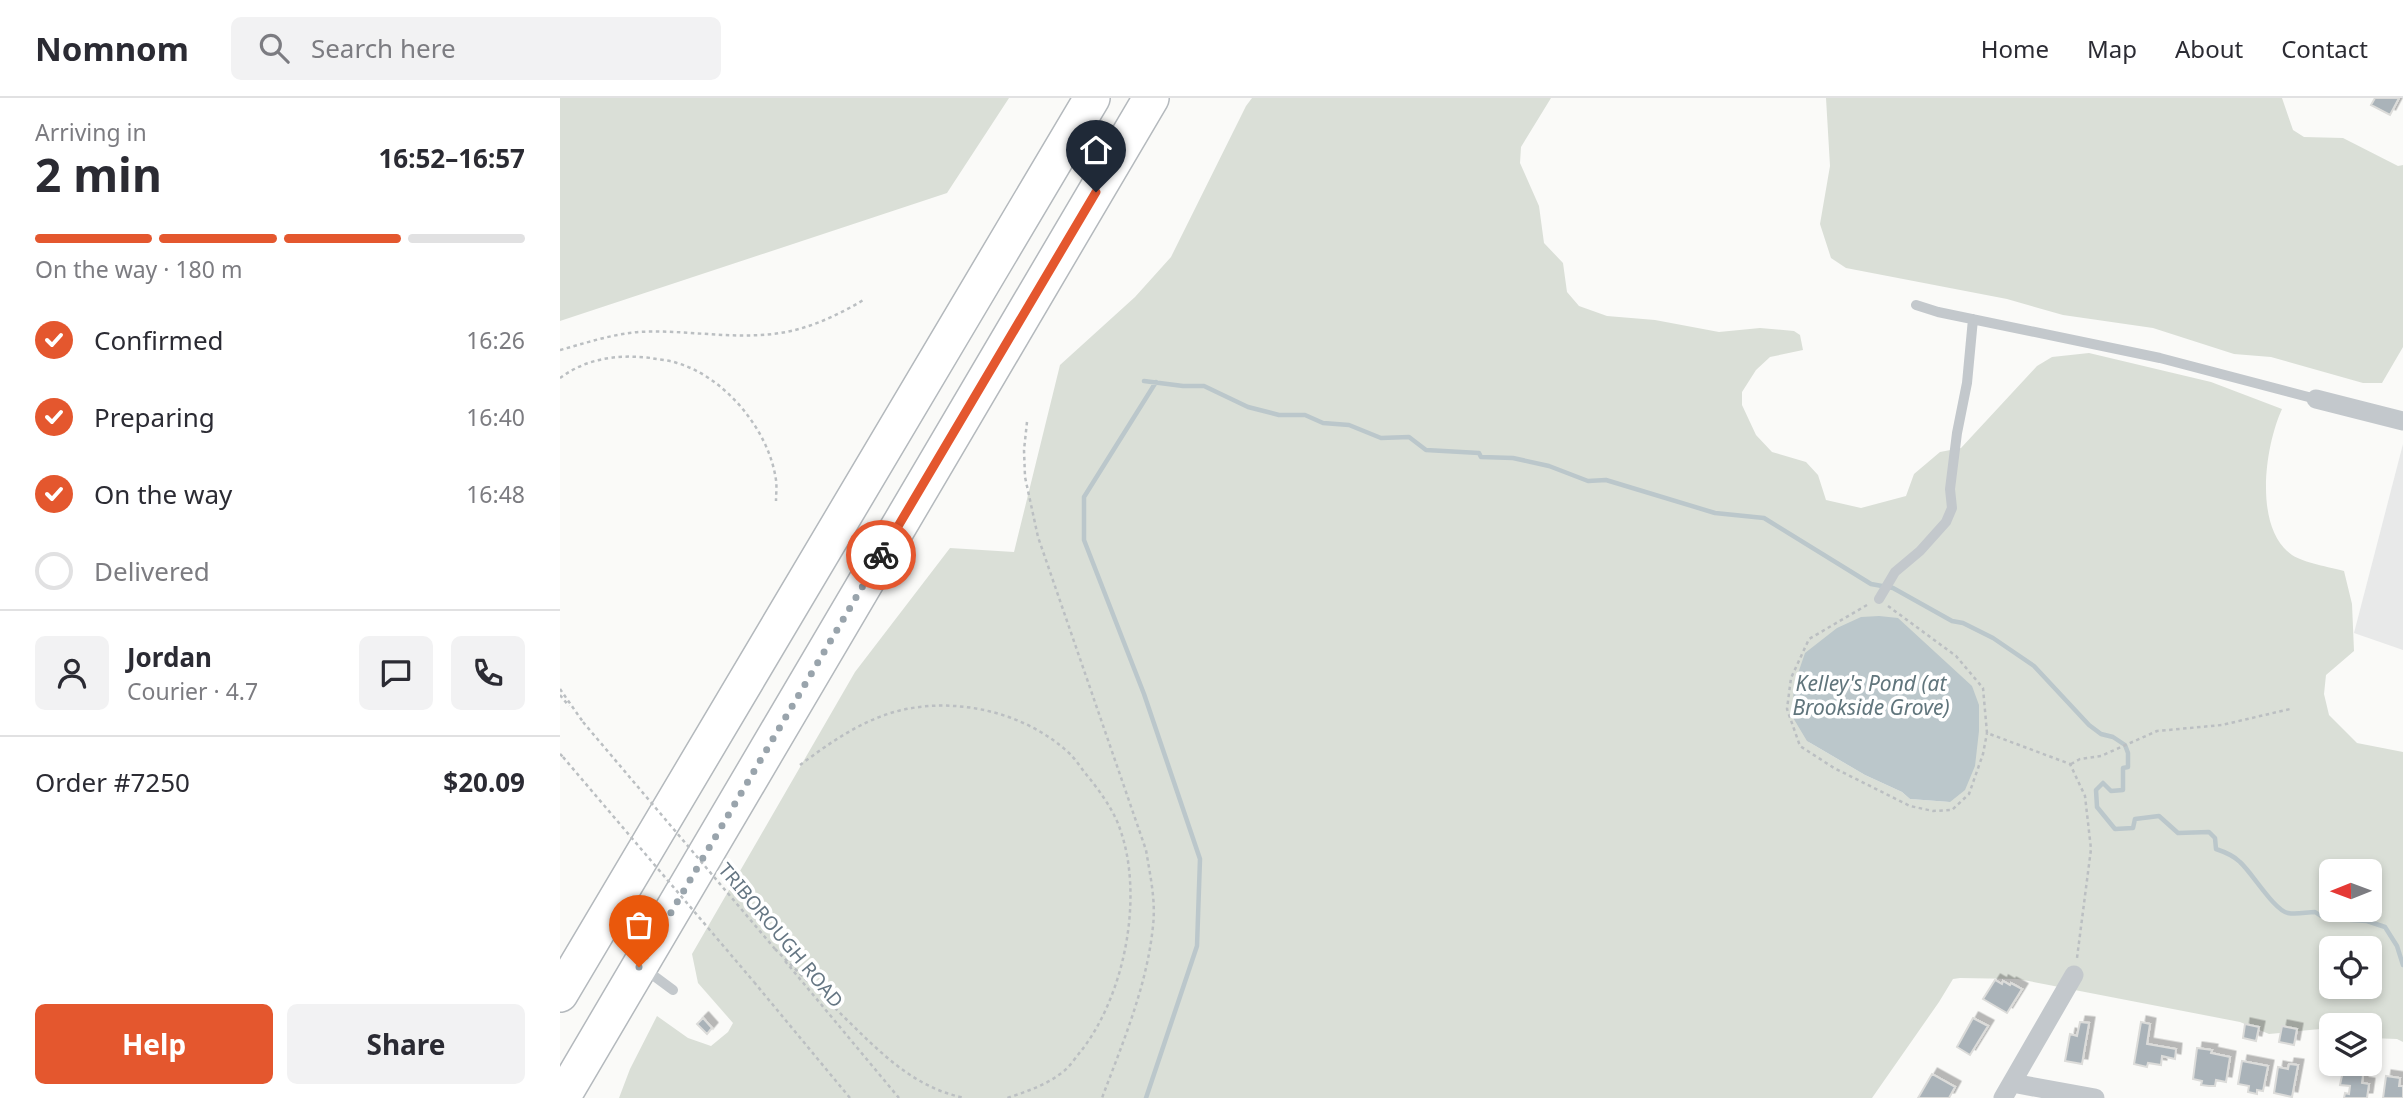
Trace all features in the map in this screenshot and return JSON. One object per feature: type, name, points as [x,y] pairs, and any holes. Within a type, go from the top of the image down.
[{"type":"highway","points":[[560,994],[1091,98]]},
{"type":"highway","points":[[562,1098],[1151,98]]},
{"type":"street","points":[[2316,399],[2403,421]]},
{"type":"street","points":[[2074,975],[2008,1090],[2095,1098]]},
{"type":"lane","points":[[1916,305],[2160,358],[2316,399]]},
{"type":"lane","points":[[1879,599],[1895,572],[1920,551],[1946,522],[1952,508],[1950,489],[1967,383],[1973,319]]},
{"type":"lane","points":[[639,967],[656,975],[673,990]]},
{"type":"path","points":[[560,350],[609,336],[638,332],[737,335],[790,331],[820,322],[865,299]]},
{"type":"path","points":[[560,378],[575,367],[604,358],[635,356],[676,362],[709,378],[739,405],[765,444],[776,480],[776,501]]},
{"type":"path","points":[[1027,422],[1025,477],[1038,537],[1146,850],[1153,889],[1154,924],[1148,962],[1138,1000],[1102,1098]]},
{"type":"path","points":[[1879,599],[1956,656],[1983,688],[1987,733],[1983,754],[1969,793],[1952,810],[1933,811],[1910,806],[1834,768],[1800,746],[1787,709],[1791,678],[1809,639],[1879,599]]},
{"type":"path","points":[[560,689],[583,722]]},
{"type":"path","name":"TRIBOROUGH ROAD","points":[[560,695],[899,1098]]},
{"type":"path","points":[[800,765],[835,739],[863,724],[900,710],[953,706],[1000,714],[1024,723],[1070,755],[1100,792],[1120,828],[1129,866],[1130,914],[1122,964],[1109,1004],[1089,1040],[1066,1070],[1040,1088],[1007,1098]]},
{"type":"path","points":[[2070,764],[2080,759],[2101,756],[2157,731],[2222,725],[2290,709]]},
{"type":"path","points":[[1987,733],[2070,764],[2085,796],[2091,849],[2083,926],[2074,975]]},
{"type":"path","points":[[561,755],[850,1098]]},
{"type":"path","points":[[775,949],[889,1061],[915,1079],[948,1094],[965,1098]]},
{"type":"shaded area","points":[[560,98],[1009,98],[947,193],[560,321]]},
{"type":"shaded area","points":[[1252,98],[1551,98],[1521,147],[1520,163],[1539,206],[1544,243],[1563,263],[1567,292],[1579,306],[1607,316],[1655,320],[1719,332],[1760,328],[1794,331],[1800,335],[1803,350],[1770,357],[1756,370],[1742,392],[1742,405],[1756,435],[1772,452],[1806,462],[1818,475],[1826,500],[1861,508],[1906,496],[1914,474],[1940,452],[1961,448],[2037,366],[2052,357],[2089,353],[2211,382],[2282,409],[2267,464],[2267,507],[2272,526],[2280,542],[2292,555],[2310,563],[2344,571],[2352,604],[2354,651],[2326,675],[2324,694],[2329,715],[2357,743],[2403,752],[2403,1042],[2382,1038],[2382,1013],[2319,1013],[2319,1029],[2269,1034],[2240,1022],[2018,979],[1960,978],[1953,979],[1872,1098],[619,1098],[630,1069],[657,1016],[688,1038],[711,1046],[728,1032],[733,1023],[698,983],[692,954],[855,672],[950,548],[1014,552],[1060,365],[1135,297],[1171,257]],"holes":[[[1807,741],[1950,802],[1910,799],[1902,792],[1865,775]]]},
{"type":"shaded area","points":[[1826,98],[2282,98],[2293,130],[2304,137],[2343,138],[2398,166],[2403,165],[2403,347],[2382,383],[2363,383],[2271,357],[2234,354],[2153,328],[2063,315],[2007,299],[1846,268],[1831,258],[1820,224],[1830,166]]},
{"type":"shaded area","points":[[2403,444],[2403,650],[2354,633]]},
{"type":"water","name":"Kelley's Pond (at Brookside Grove)","points":[[1861,617],[1898,618],[1972,686],[1979,705],[1975,766],[1965,790],[1950,802],[1910,799],[1902,792],[1865,775],[1807,741],[1792,716],[1794,685],[1805,653],[1837,628]]},
{"type":"building","points":[[2375,98],[2399,98],[2390,115],[2371,105]]},
{"type":"building","points":[[1995,980],[2002,984],[2003,981],[2010,985],[2011,983],[2022,989],[2007,1013],[1983,999]]},
{"type":"building","points":[[703,1018],[712,1028],[707,1034],[697,1024]]},
{"type":"building","points":[[1973,1018],[1988,1026],[1970,1055],[1957,1047]]},
{"type":"building","points":[[2080,1022],[2089,1023],[2082,1064],[2065,1061],[2070,1034],[2077,1036]]},
{"type":"building","points":[[2141,1022],[2150,1024],[2147,1044],[2176,1049],[2175,1059],[2162,1056],[2161,1065],[2148,1063],[2147,1067],[2134,1064]]},
{"type":"building","points":[[2245,1024],[2259,1027],[2256,1041],[2243,1038]]},
{"type":"building","points":[[2282,1026],[2297,1029],[2294,1045],[2279,1042]]},
{"type":"building","points":[[2197,1048],[2230,1057],[2226,1082],[2216,1080],[2215,1086],[2209,1086],[2201,1085],[2202,1081],[2193,1079]]},
{"type":"building","points":[[2242,1061],[2268,1066],[2263,1091],[2257,1090],[2257,1094],[2248,1092],[2249,1086],[2238,1084]]},
{"type":"building","points":[[2289,1064],[2298,1065],[2292,1097],[2274,1093],[2278,1067],[2288,1069]]},
{"type":"building","points":[[1932,1074],[1955,1087],[1949,1098],[1918,1098]]},
{"type":"building","points":[[2342,1076],[2363,1076],[2362,1083],[2369,1084],[2367,1098],[2344,1098],[2345,1093],[2349,1094],[2350,1086],[2340,1085]]},
{"type":"building","points":[[2386,1076],[2400,1078],[2399,1086],[2403,1086],[2403,1098],[2383,1098]]},
{"type":"waterway","points":[[1144,381],[1204,386],[1248,407],[1279,415],[1305,415],[1323,423],[1349,425],[1381,438],[1409,437],[1426,450],[1513,458],[1549,466],[1588,481],[1606,480],[1715,513],[1764,518],[1871,584],[1893,588],[1952,621],[1963,623],[1993,638],[2034,666],[2089,725],[2125,745],[2128,767],[2123,768],[2123,790],[2111,791],[2103,783],[2096,790],[2097,807],[2115,829],[2133,828],[2135,819],[2159,816],[2178,833],[2209,832],[2215,838],[2216,849],[2235,857],[2282,910],[2291,914],[2315,912],[2321,916],[2344,916],[2385,927],[2397,946],[2403,965]]},
{"type":"waterway","points":[[1146,1098],[1197,946],[1200,859],[1144,694],[1084,540],[1084,497],[1156,382]]},
{"type":"way so far","points":[[639,967],[881,555]]},
{"type":"route","points":[[881,555],[1096,192]]}]
